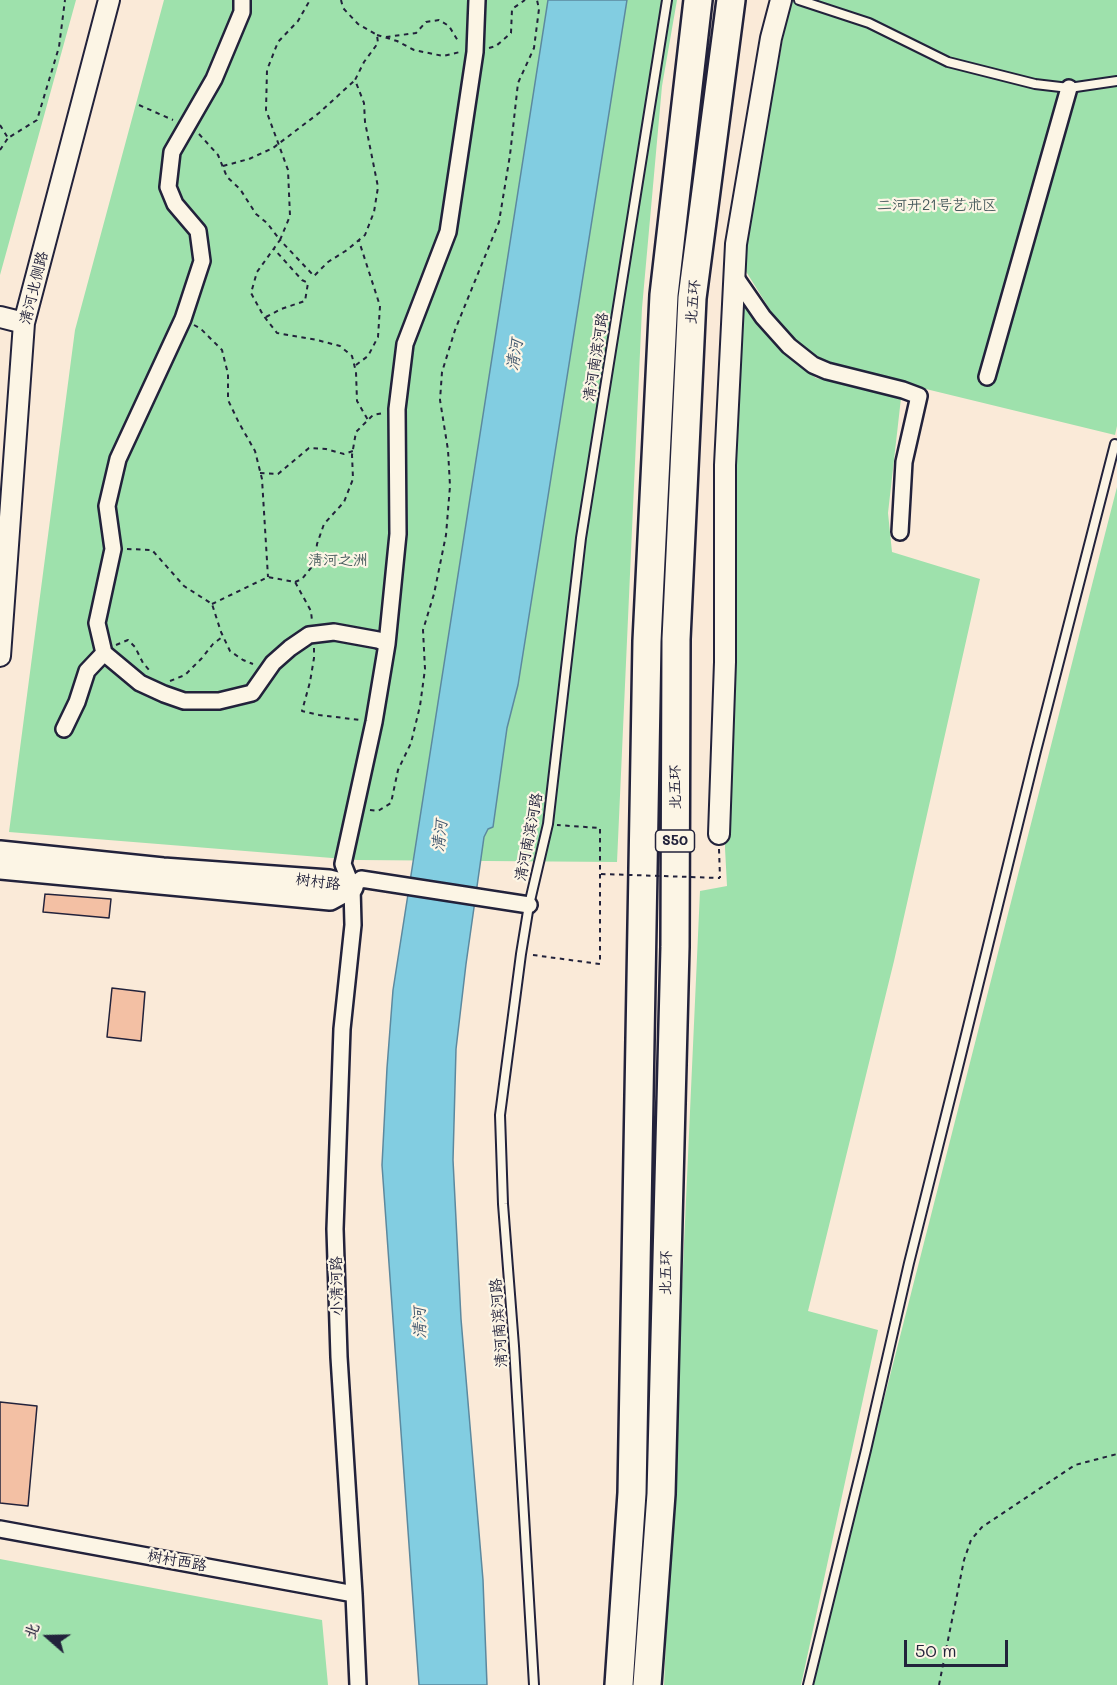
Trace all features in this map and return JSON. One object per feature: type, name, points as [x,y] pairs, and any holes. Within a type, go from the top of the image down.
[{"type":"highway","name":"北五环","points":[[619,1685],[632,1493],[647,641],[664,295],[698,0]]},
{"type":"highway","name":"北五环","points":[[647,1685],[661,1494],[675,947],[676,639],[692,310],[730,7]]},
{"type":"main road","name":"树村路","points":[[0,852],[329,881],[352,887]]},
{"type":"main road","name":"树村路","points":[[0,868],[330,899],[352,887]]},
{"type":"street","name":"清河北侧路","points":[[0,656],[24,322],[109,0]]},
{"type":"street","points":[[242,0],[242,12],[214,78],[172,152],[168,187],[175,204],[198,231],[202,261],[183,319],[118,459],[107,506],[112,549],[97,623],[104,653],[140,682],[164,694],[184,700],[219,701],[252,693],[273,663],[309,635],[334,632],[367,637],[387,644]]},
{"type":"street","name":"小清河路","points":[[358,1685],[339,1357],[335,1228],[342,1029],[352,925],[352,887],[343,864],[374,722],[387,644],[398,534],[397,410],[405,344],[448,232],[475,45],[477,0]]},
{"type":"street","points":[[719,834],[725,662],[725,465],[736,244],[771,38],[781,0]]},
{"type":"street","points":[[987,377],[1069,88]]},
{"type":"street","points":[[734,275],[763,316],[789,346],[813,365],[827,371],[919,396],[904,462],[900,532]]},
{"type":"street","points":[[0,317],[24,322]]},
{"type":"street","points":[[64,729],[77,702],[87,671],[104,653]]},
{"type":"street","points":[[352,887],[361,879],[529,905]]},
{"type":"street","name":"树村西路","points":[[0,1529],[354,1594]]},
{"type":"lane","name":"清河南滨河路","points":[[534,1685],[515,1358],[503,1204],[500,1115],[529,905],[548,824],[581,538],[667,0]]},
{"type":"lane","points":[[799,0],[869,23],[948,62],[1035,84],[1069,88],[1117,81]]},
{"type":"lane","points":[[808,1685],[1038,740],[1115,444]]},
{"type":"path","points":[[0,150],[8,138],[37,120],[58,46],[65,0]]},
{"type":"path","points":[[310,0],[298,21],[278,42],[267,70],[266,110],[288,170],[290,216],[280,240],[257,272],[251,293],[277,333],[340,346],[352,356],[356,372],[357,401],[368,420]]},
{"type":"path","points":[[223,166],[249,159],[273,148],[319,113],[355,80],[364,62],[378,43],[377,35],[358,24],[343,8],[340,0]]},
{"type":"path","points":[[355,808],[378,811],[390,803],[399,770],[411,743],[420,706],[425,669],[423,630],[434,594],[446,535],[450,486],[448,450],[440,400],[442,372],[455,330],[499,222],[510,155],[518,83],[534,48],[537,0]]},
{"type":"path","points":[[384,37],[416,33],[426,22],[439,20],[449,26],[458,41],[475,45]]},
{"type":"path","points":[[139,105],[186,126],[200,135],[218,155],[227,177],[240,189],[256,214],[267,223],[314,276],[328,262],[365,235],[374,212],[378,187],[365,122],[364,103],[355,80]]},
{"type":"path","points":[[0,125],[8,138]]},
{"type":"path","points":[[356,364],[368,356],[378,337],[380,306],[359,240]]},
{"type":"path","points":[[266,317],[305,301],[308,283],[274,249]]},
{"type":"path","points":[[183,319],[201,329],[222,350],[228,374],[228,400],[255,451],[260,473],[268,577]]},
{"type":"path","points":[[295,582],[302,579],[315,563],[317,544],[324,524],[344,502],[353,480],[353,451],[356,432],[374,415],[397,410]]},
{"type":"path","points":[[260,473],[278,474],[309,448],[326,449],[344,454],[353,451]]},
{"type":"path","points":[[112,549],[152,550],[184,586],[212,604],[230,651],[243,660],[268,671]]},
{"type":"path","points":[[170,681],[185,675],[213,644],[223,637]]},
{"type":"path","points":[[104,653],[128,640],[135,646],[143,663],[154,675]]},
{"type":"path","points":[[521,954],[600,964],[600,828],[548,824]]},
{"type":"path","points":[[601,874],[720,878],[719,834]]},
{"type":"path","points":[[939,1685],[964,1560],[971,1540],[982,1527],[1075,1465],[1117,1454]]},
{"type":"green space","points":[[0,0],[76,0],[0,275]]},
{"type":"green space","name":"清河之洲","points":[[164,0],[677,0],[662,86],[642,308],[617,862],[357,860],[9,832],[75,330]]},
{"type":"green space","name":"二河开21号艺术区","points":[[790,0],[1117,0],[1117,426],[1115,435],[819,363],[785,334],[742,265]]},
{"type":"green space","points":[[741,297],[792,360],[816,378],[901,398],[888,513],[892,552],[980,579],[894,961],[808,1311],[878,1330],[801,1685],[664,1685],[700,891],[727,886],[725,848],[731,462]]},
{"type":"green space","points":[[1117,487],[1117,1685],[811,1685]]},
{"type":"green space","points":[[0,1559],[322,1620],[328,1685],[0,1685]]},
{"type":"water","name":"清河","points":[[548,0],[627,0],[518,685],[507,728],[493,827],[488,829],[484,837],[456,1049],[453,1160],[461,1319],[483,1580],[487,1685],[419,1685],[382,1165],[387,1068],[393,990]]},
{"type":"building","points":[[45,894],[111,899],[109,918],[43,912]]},
{"type":"building","points":[[112,988],[145,992],[141,1041],[107,1037]]},
{"type":"building","points":[[0,1402],[37,1406],[28,1506],[0,1503]]}]
